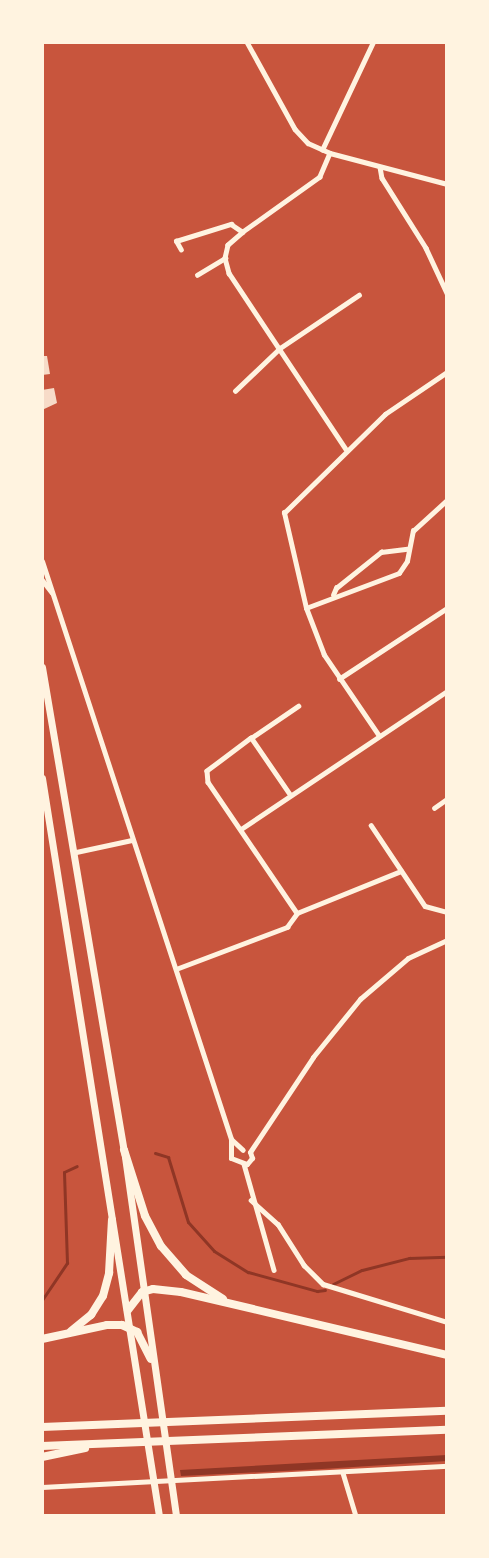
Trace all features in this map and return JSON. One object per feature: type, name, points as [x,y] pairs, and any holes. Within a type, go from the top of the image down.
[{"type":"highway","points":[[124,1150],[145,1216],[161,1246],[186,1275],[231,1303]]},
{"type":"highway","points":[[69,1333],[91,1315],[103,1296],[109,1273],[112,1220]]},
{"type":"highway","points":[[128,1310],[142,1292],[153,1289],[181,1292],[447,1355]]},
{"type":"highway","points":[[42,1340],[107,1325],[130,1327],[152,1363]]},
{"type":"highway","points":[[42,1427],[447,1411]]},
{"type":"highway","points":[[42,1446],[447,1430]]},
{"type":"highway","points":[[42,1456],[102,1444]]},
{"type":"main road","points":[[42,667],[76,852],[124,1150],[152,1363],[176,1516]]},
{"type":"main road","points":[[42,778],[159,1516]]},
{"type":"street","points":[[247,42],[295,129],[322,150],[447,184]]},
{"type":"street","points":[[322,150],[373,42]]},
{"type":"street","points":[[197,275],[225,256],[243,232],[320,177],[330,153]]},
{"type":"street","points":[[380,167],[382,178],[426,248],[447,293]]},
{"type":"street","points":[[181,250],[176,241],[231,224],[243,232]]},
{"type":"street","points":[[225,256],[229,273],[346,449]]},
{"type":"street","points":[[235,391],[279,348],[359,295]]},
{"type":"street","points":[[379,736],[324,655],[306,608],[284,513],[346,449],[385,414],[447,372]]},
{"type":"street","points":[[306,608],[333,595],[350,592],[399,573],[407,561],[407,549],[413,531],[447,500]]},
{"type":"street","points":[[333,595],[336,588],[381,552],[407,549]]},
{"type":"street","points":[[42,561],[231,1139],[243,1150],[250,1152]]},
{"type":"street","points":[[42,580],[55,597]]},
{"type":"street","points":[[339,679],[447,608]]},
{"type":"street","points":[[241,829],[447,691]]},
{"type":"street","points":[[297,913],[208,782],[207,771],[298,706]]},
{"type":"street","points":[[251,738],[290,795]]},
{"type":"street","points":[[434,808],[447,799]]},
{"type":"street","points":[[371,825],[425,906],[447,912]]},
{"type":"street","points":[[76,852],[132,840]]},
{"type":"street","points":[[176,969],[287,927],[297,913],[401,871]]},
{"type":"street","points":[[231,1139],[228,1150],[231,1158],[241,1162],[250,1162],[250,1152],[313,1058],[360,999],[408,958],[447,940]]},
{"type":"street","points":[[243,1150],[237,1154],[274,1270]]},
{"type":"street","points":[[251,1200],[278,1224],[304,1265],[323,1284],[447,1322]]},
{"type":"street","points":[[42,1487],[447,1466]]},
{"type":"street","points":[[342,1473],[356,1516]]},
{"type":"shaded area","points":[[447,1455],[447,1461],[322,1469],[181,1476],[180,1470]]},
{"type":"building","points":[[42,356],[47,356],[50,374],[42,375]]},
{"type":"building","points":[[54,388],[57,403],[42,410],[42,390]]},
{"type":"waterway","points":[[155,1153],[168,1157],[188,1222],[214,1251],[248,1272],[317,1291],[325,1290]]},
{"type":"waterway","points":[[42,1300],[67,1263],[64,1172],[77,1166]]},
{"type":"waterway","points":[[333,1284],[362,1270],[409,1258],[447,1257]]}]
